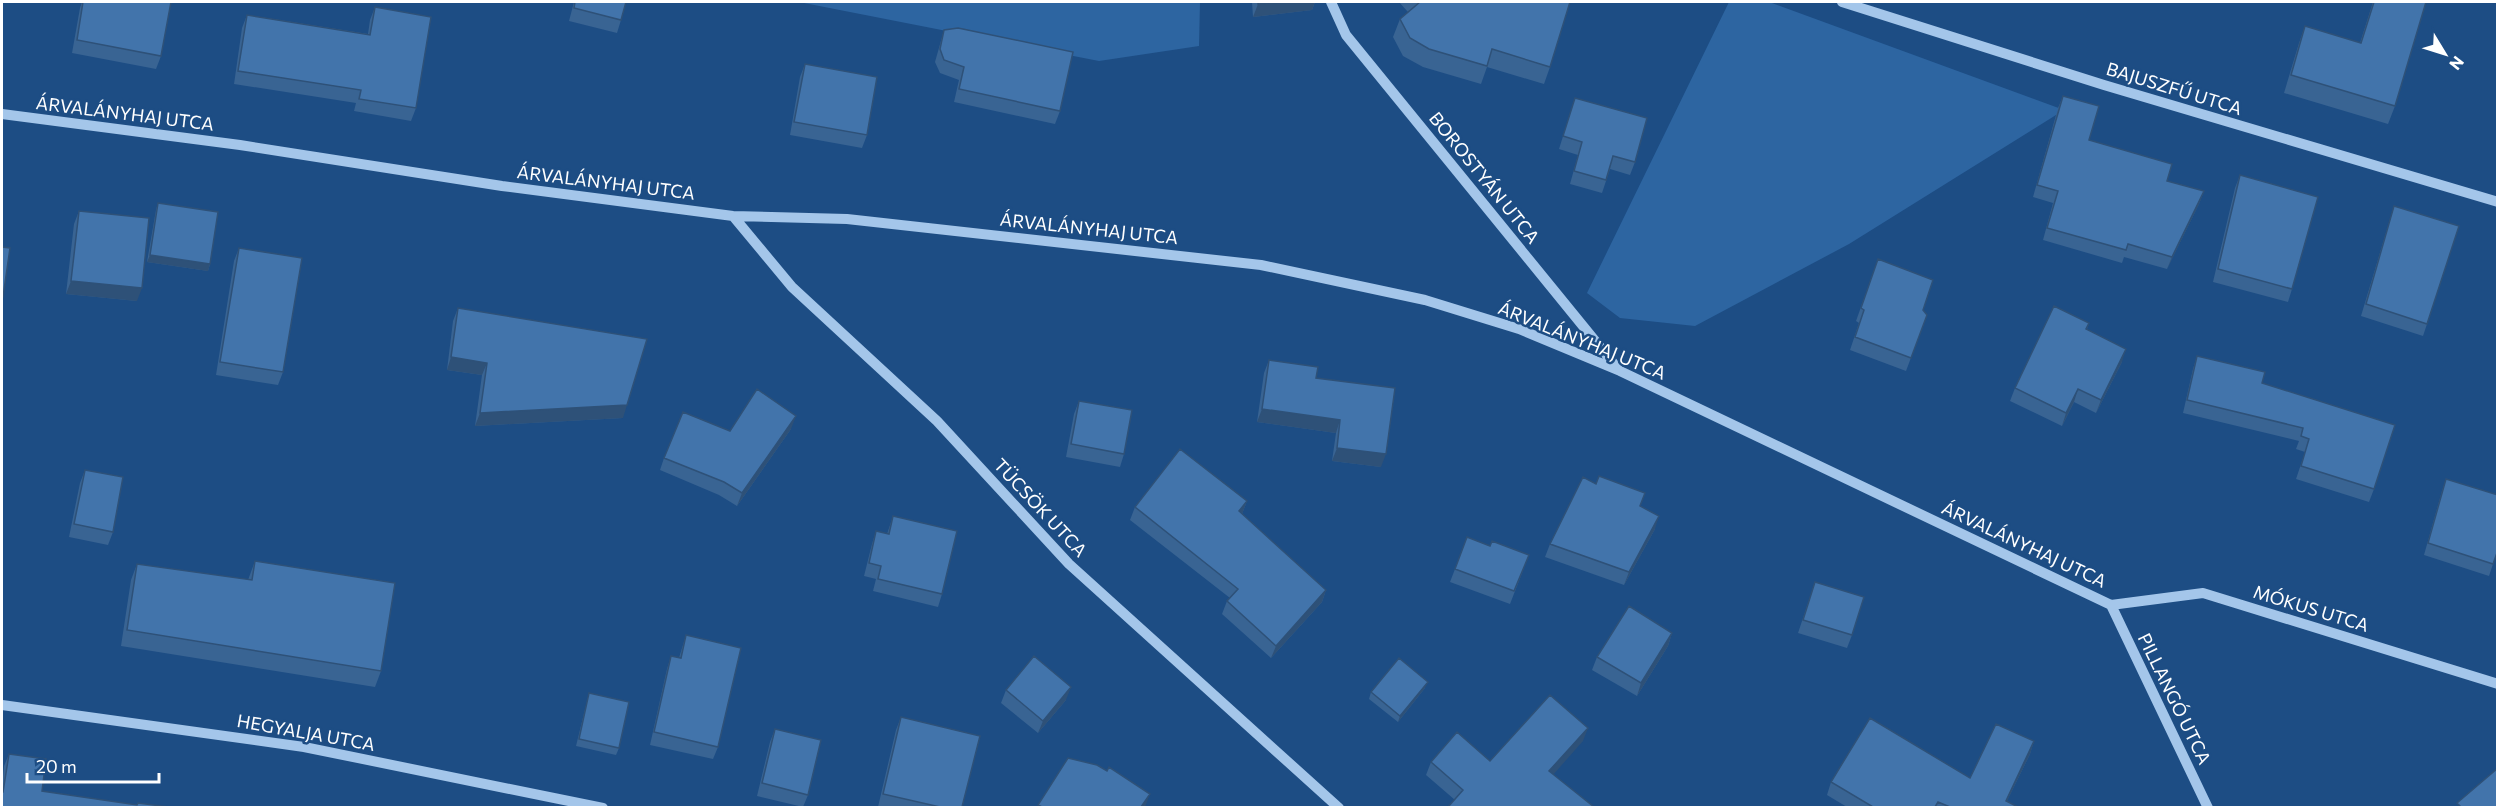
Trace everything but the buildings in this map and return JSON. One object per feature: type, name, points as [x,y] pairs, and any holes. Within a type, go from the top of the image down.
[{"type":"street","name":"BOROSTYÁN UTCA","points":[[1330,2],[1346,35],[1620,371]]},
{"type":"street","name":"BAJUSZFŰ UTCA","points":[[1842,2],[2116,89],[2498,202]]},
{"type":"street","name":"ÁRVALÁNYHAJ UTCA","points":[[2,114],[240,145],[502,186],[733,216],[847,219],[1261,265],[1425,300],[1519,329],[1620,371],[2111,605]]},
{"type":"street","name":"TÜCSÖK UTCA","points":[[733,216],[792,287],[937,421],[1069,564],[1339,807]]},
{"type":"street","name":"MÓKUS UTCA","points":[[2111,605],[2203,593],[2498,684]]},
{"type":"street","name":"PILLANGÓ UTCA","points":[[2111,605],[2208,807]]},
{"type":"street","name":"HEGYALJA UTCA","points":[[2,705],[304,747],[603,807]]},
{"type":"shaded area","points":[[799,2],[1200,2],[1199,46],[1099,61]]},
{"type":"shaded area","points":[[1729,2],[1769,2],[2064,110],[1849,244],[1695,326],[1620,318],[1587,293]]}]
